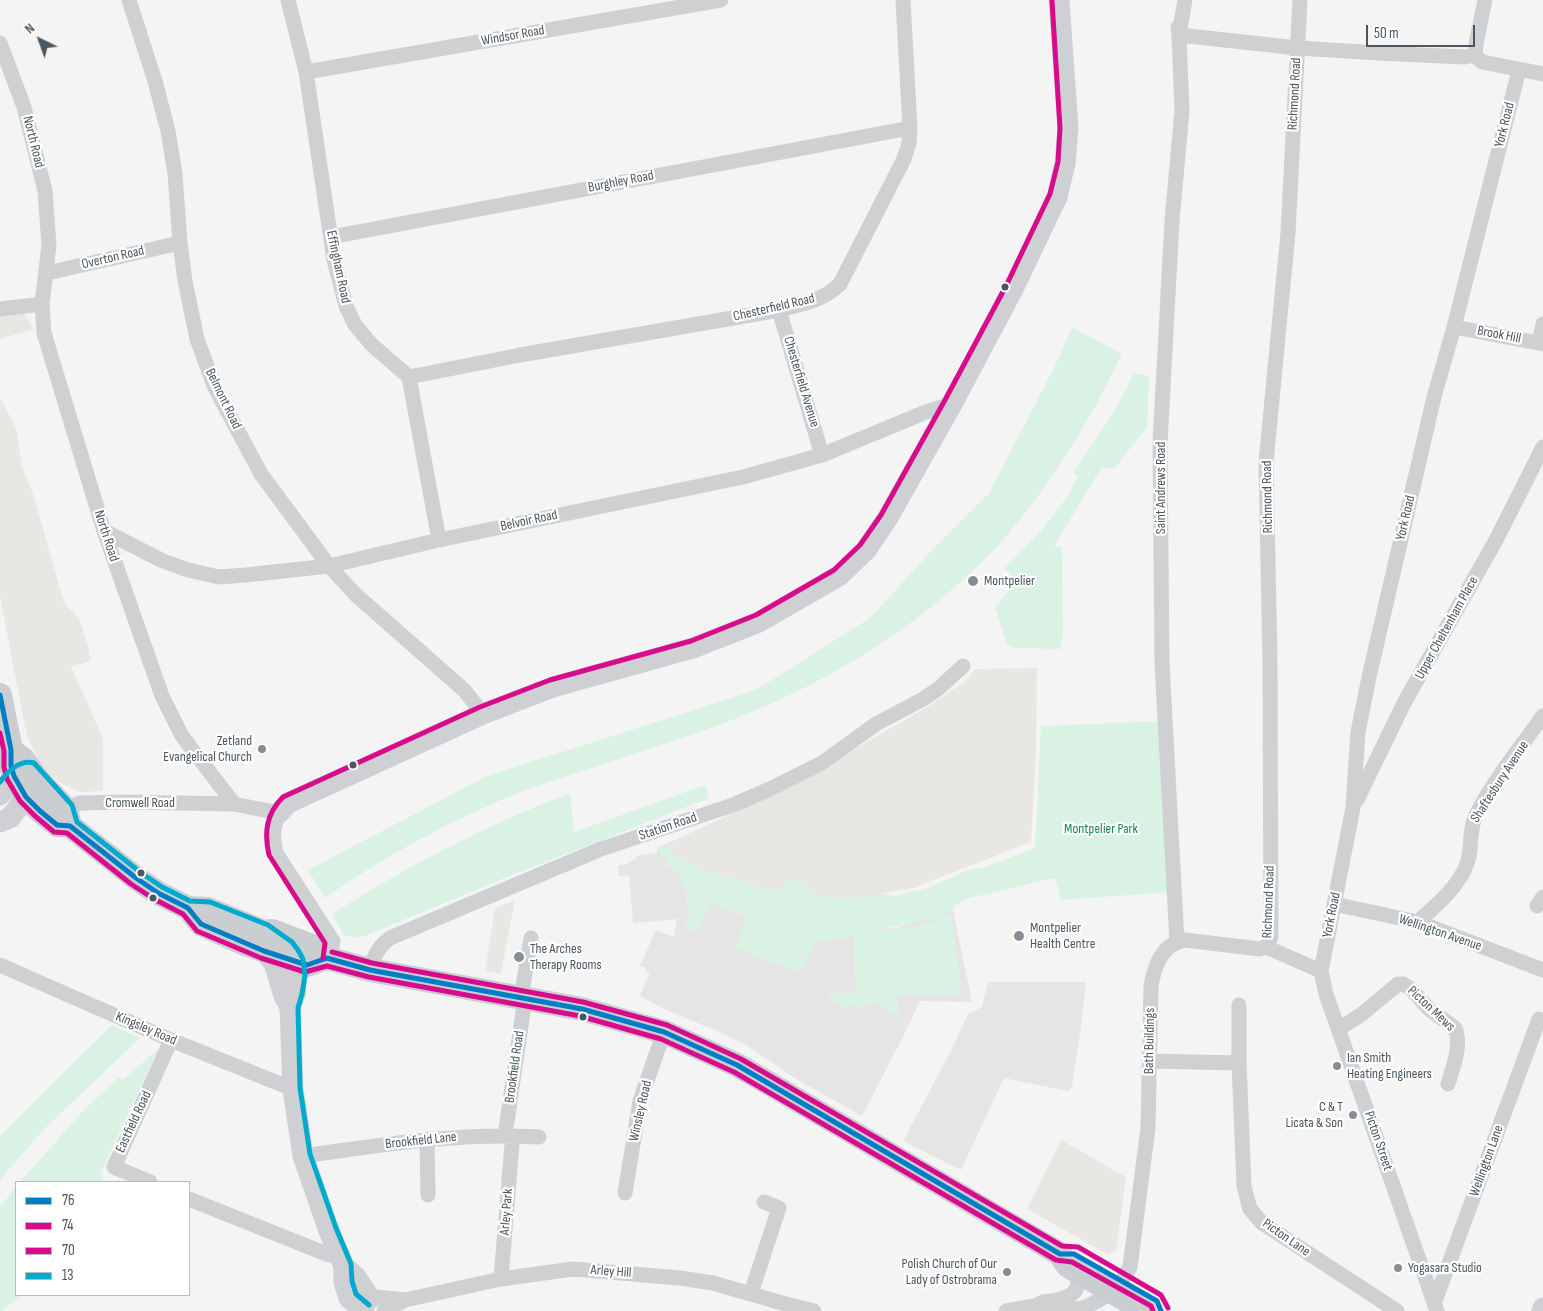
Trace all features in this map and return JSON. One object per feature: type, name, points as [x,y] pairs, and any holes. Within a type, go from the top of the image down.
[{"type":"main road","points":[[0,695],[19,771],[64,820],[136,878],[188,908],[208,909],[297,962],[307,965],[328,959]]},
{"type":"main road","points":[[264,942],[272,932],[315,947],[328,959],[370,970],[582,1009],[664,1032],[737,1065],[763,1080],[1060,1254],[1068,1266],[1080,1274],[1157,1301],[1161,1311]]},
{"type":"main road","points":[[1060,1254],[1074,1254],[1145,1311]]},
{"type":"street","name":"Belmont Road","points":[[129,0],[155,81],[168,132],[175,174],[185,281],[197,339],[215,388],[261,474],[329,566],[356,595],[464,690],[483,714]]},
{"type":"street","name":"Effingham Road","points":[[288,0],[306,72],[339,285],[353,320],[372,344],[409,377]]},
{"type":"street","name":"Windsor Road","points":[[306,72],[721,0]]},
{"type":"street","name":"Chesterfield Road","points":[[409,377],[520,355],[779,310],[823,297],[840,284],[904,159],[909,143],[910,128],[902,0]]},
{"type":"street","points":[[328,959],[333,941],[276,853],[273,838],[274,826],[279,814],[288,803],[483,714],[553,688],[693,648],[759,622],[839,576],[866,550],[887,519],[952,404],[1013,289],[1057,197],[1065,163],[1068,128],[1059,0]]},
{"type":"street","name":"Saint Andrews Road","points":[[1175,0],[1179,35],[1182,112],[1172,221],[1160,443],[1162,663],[1177,942]]},
{"type":"street","name":"Saint Andrews Road","points":[[1179,35],[1185,0]]},
{"type":"street","points":[[1298,48],[1300,0]]},
{"type":"street","points":[[1475,55],[1485,0]]},
{"type":"street","name":"Richmond Road","points":[[1179,35],[1298,48],[1465,57],[1475,55],[1482,62],[1543,74]]},
{"type":"street","name":"North Road","points":[[0,43],[24,107],[44,191],[49,245],[42,304],[44,333],[104,532],[162,696],[182,736],[234,804]]},
{"type":"street","name":"Richmond Road","points":[[1266,947],[1271,937],[1270,662],[1266,462],[1288,233],[1298,48]]},
{"type":"street","name":"York Road","points":[[1321,970],[1353,808],[1358,732],[1369,677],[1434,397],[1454,327],[1519,70]]},
{"type":"street","name":"Burghley Road","points":[[331,237],[910,128]]},
{"type":"street","name":"Overton Road","points":[[47,273],[180,243]]},
{"type":"street","points":[[0,309],[42,304]]},
{"type":"street","name":"Chesterfield Avenue","points":[[779,310],[822,455]]},
{"type":"street","points":[[1541,343],[1543,324]]},
{"type":"street","name":"Brook Hill","points":[[1454,327],[1541,343]]},
{"type":"street","points":[[409,377],[439,540]]},
{"type":"street","name":"Belvoir Road","points":[[104,532],[163,561],[188,570],[219,576],[329,566],[439,540],[743,477],[822,455],[926,412],[952,404]]},
{"type":"street","name":"Upper Cheltenham Place","points":[[1353,808],[1404,703],[1496,540],[1543,447]]},
{"type":"street","name":"Station Road","points":[[370,970],[374,957],[381,945],[390,938],[601,849],[733,805],[822,763],[876,724],[938,689],[963,666]]},
{"type":"street","name":"Shaftesbury Avenue","points":[[1418,922],[1457,882],[1465,869],[1469,856],[1471,828],[1477,814],[1494,786],[1543,716]]},
{"type":"street","points":[[0,796],[19,771]]},
{"type":"street","points":[[0,822],[10,818],[19,771]]},
{"type":"street","name":"Cromwell Road","points":[[64,820],[80,804],[125,802],[234,804]]},
{"type":"street","points":[[234,804],[279,814]]},
{"type":"street","name":"Wellington Avenue","points":[[1334,904],[1418,922],[1543,970]]},
{"type":"street","name":"Brookfield Road","points":[[508,1140],[531,938]]},
{"type":"street","points":[[1177,942],[1185,940],[1260,949],[1266,947],[1321,970]]},
{"type":"street","points":[[264,942],[274,962],[284,996],[290,1007]]},
{"type":"street","name":"Bath Buildings","points":[[1117,1287],[1130,1267],[1142,1182],[1148,1128],[1151,985],[1154,970],[1163,953],[1177,942]]},
{"type":"street","points":[[297,962],[295,995],[290,1007],[293,1089],[304,1156],[315,1192],[342,1261],[366,1292],[363,1310]]},
{"type":"street","name":"Kingsley Road","points":[[0,965],[171,1040],[293,1089]]},
{"type":"street","name":"Picton Street","points":[[1321,970],[1326,994],[1435,1307]]},
{"type":"street","name":"Picton Mews","points":[[1339,1029],[1362,1014],[1391,988],[1398,984],[1403,984],[1411,989],[1430,1010],[1455,1028],[1457,1032],[1456,1058],[1448,1084]]},
{"type":"street","name":"Picton Lane","points":[[1239,1005],[1239,1063],[1244,1186],[1250,1210],[1262,1224],[1397,1311]]},
{"type":"street","name":"Wellington Lane","points":[[1435,1307],[1539,1019]]},
{"type":"street","name":"Winsley Road","points":[[625,1193],[640,1102],[664,1032]]},
{"type":"street","name":"Eastfield Road","points":[[148,1181],[114,1167],[171,1040]]},
{"type":"street","points":[[1150,1062],[1239,1063]]},
{"type":"street","name":"Brookfield Lane","points":[[304,1156],[427,1139],[508,1140],[539,1137]]},
{"type":"street","points":[[427,1139],[428,1195]]},
{"type":"street","name":"Arley Park","points":[[502,1279],[508,1140]]},
{"type":"street","points":[[190,1199],[342,1261]]},
{"type":"street","points":[[751,1294],[779,1208],[764,1202]]},
{"type":"street","name":"Arley Hill","points":[[384,1311],[405,1300],[502,1279],[573,1269],[611,1271],[713,1283],[814,1311]]},
{"type":"street","points":[[1006,1311],[1035,1306],[1043,1302],[1071,1296],[1076,1290],[1080,1274]]},
{"type":"street","points":[[1035,1306],[1042,1309],[1059,1307],[1080,1309],[1117,1287]]},
{"type":"street","name":"Arley Hill","points":[[363,1310],[377,1297],[405,1300]]},
{"type":"shaded area","points":[[11,312],[24,314],[34,329],[0,339],[0,314]]},
{"type":"shaded area","points":[[0,397],[16,428],[22,467],[33,494],[64,603],[79,618],[88,646],[90,661],[71,667],[103,738],[103,791],[82,792],[64,785],[52,777],[40,763],[27,737],[0,597]]},
{"type":"shaded area","points":[[1037,668],[1036,755],[1031,842],[913,888],[825,904],[743,884],[672,855],[668,843],[759,801],[836,760],[932,704],[964,682],[976,669]]},
{"type":"shaded area","points":[[668,843],[672,855],[743,884],[778,891],[795,876],[825,904],[839,937],[900,927],[951,901],[972,1002],[920,1001],[862,1116],[796,1079],[744,1044],[666,1010],[640,996],[650,972],[645,971],[646,968],[640,966],[656,930],[674,937],[677,919],[633,923],[629,875],[619,876],[618,865],[628,864],[628,862],[636,860],[636,856],[657,853],[657,848]]},
{"type":"shaded area","points":[[515,900],[501,974],[485,971],[495,908]]},
{"type":"shaded area","points":[[988,982],[1086,982],[1081,1026],[1072,1087],[1068,1091],[1004,1078],[961,1170],[903,1141],[952,1049],[968,1014],[982,1007]]},
{"type":"shaded area","points":[[1061,1140],[1126,1177],[1116,1251],[1109,1255],[1027,1209]]},
{"type":"green space","points":[[1072,327],[1122,354],[1096,405],[1054,473],[1004,539],[966,577],[914,620],[858,658],[798,691],[722,724],[537,786],[471,813],[396,853],[325,898],[308,870],[487,776],[756,690],[870,618],[934,548],[990,492],[1056,364]]},
{"type":"green space","points":[[1134,373],[1149,376],[1147,427],[1114,469],[1101,468],[1054,546],[1062,547],[1063,636],[1060,649],[1015,648],[1009,646],[995,607],[1013,586],[1015,579],[1005,568],[1036,536],[1064,501],[1078,476],[1073,472],[1114,412]]},
{"type":"green space","name":"Montpelier Park","points":[[1160,721],[1171,892],[1061,900],[1055,878],[968,898],[940,917],[865,933],[913,928],[951,915],[962,995],[893,994],[897,995],[899,1016],[874,1001],[871,1006],[867,1004],[863,1009],[853,1003],[846,1010],[828,998],[827,993],[855,993],[854,936],[815,942],[804,969],[796,971],[735,948],[745,916],[710,903],[697,932],[684,926],[689,914],[685,902],[688,894],[676,872],[667,867],[666,859],[659,852],[660,848],[669,846],[673,854],[702,870],[778,891],[791,878],[798,877],[817,895],[846,899],[879,893],[894,896],[928,888],[970,869],[983,868],[1035,848],[1041,726]]},
{"type":"green space","points":[[705,785],[709,798],[497,881],[365,936],[344,936],[332,914],[389,879],[448,847],[539,805],[570,793],[574,832]]},
{"type":"green space","points":[[112,1025],[140,1038],[43,1130],[0,1180],[0,1136]]},
{"type":"green space","points":[[159,1048],[100,1174],[104,1177],[102,1181],[21,1181],[83,1111],[119,1077],[123,1080]]},
{"type":"green space","points":[[15,1188],[15,1296],[20,1296],[2,1311],[0,1311],[0,1207]]},
{"type":"transit line","name":"70","points":[[323,958],[325,943],[269,855],[268,824],[273,810],[283,797],[480,707],[550,680],[691,641],[756,615],[834,570],[860,545],[881,515],[945,400],[1006,286],[1050,194],[1058,162],[1060,128],[1052,1]]},
{"type":"transit line","name":"76","points":[[0,695],[11,750],[11,766],[14,776],[26,797],[57,825],[70,826],[136,878],[158,893],[188,908],[201,924],[264,951],[307,965],[327,958],[370,970],[582,1009],[664,1032],[737,1065],[1060,1254],[1074,1254],[1157,1301],[1161,1311]]},
{"type":"transit line","name":"74","points":[[0,733],[7,779],[20,801],[54,832],[67,833],[131,884],[183,914],[197,931],[261,958],[305,972],[327,966],[369,977],[580,1016],[661,1039],[734,1072],[1056,1260],[1072,1262],[1151,1306],[1153,1311]]},
{"type":"transit line","name":"13","points":[[0,782],[6,774],[19,765],[29,762],[34,763],[72,805],[77,822],[140,872],[162,887],[190,901],[210,902],[268,925],[292,942],[298,950],[303,959],[305,976],[298,1008],[300,1088],[310,1154],[351,1264],[352,1281],[356,1294],[369,1305]]},
{"type":"transit line","name":"70","points":[[332,952],[372,963],[583,1002],[667,1025],[741,1059],[1062,1246],[1078,1247],[1161,1295],[1168,1308]]},
{"type":"place","name":"Montpelier","points":[[973,581]]},
{"type":"place","name":"Zetland Evangelical Church","points":[[262,749]]},
{"type":"place","name":"Montpelier Health Centre","points":[[1019,936]]},
{"type":"place","name":"The Arches Therapy Rooms","points":[[519,957]]},
{"type":"place","name":"Ian Smith Heating Engineers","points":[[1337,1066]]},
{"type":"place","name":"C & T Licata & Son","points":[[1353,1115]]},
{"type":"place","name":"Yogasara Studio","points":[[1398,1268]]},
{"type":"place","name":"Polish Church of Our Lady of Ostrobrama","points":[[1007,1272]]}]
